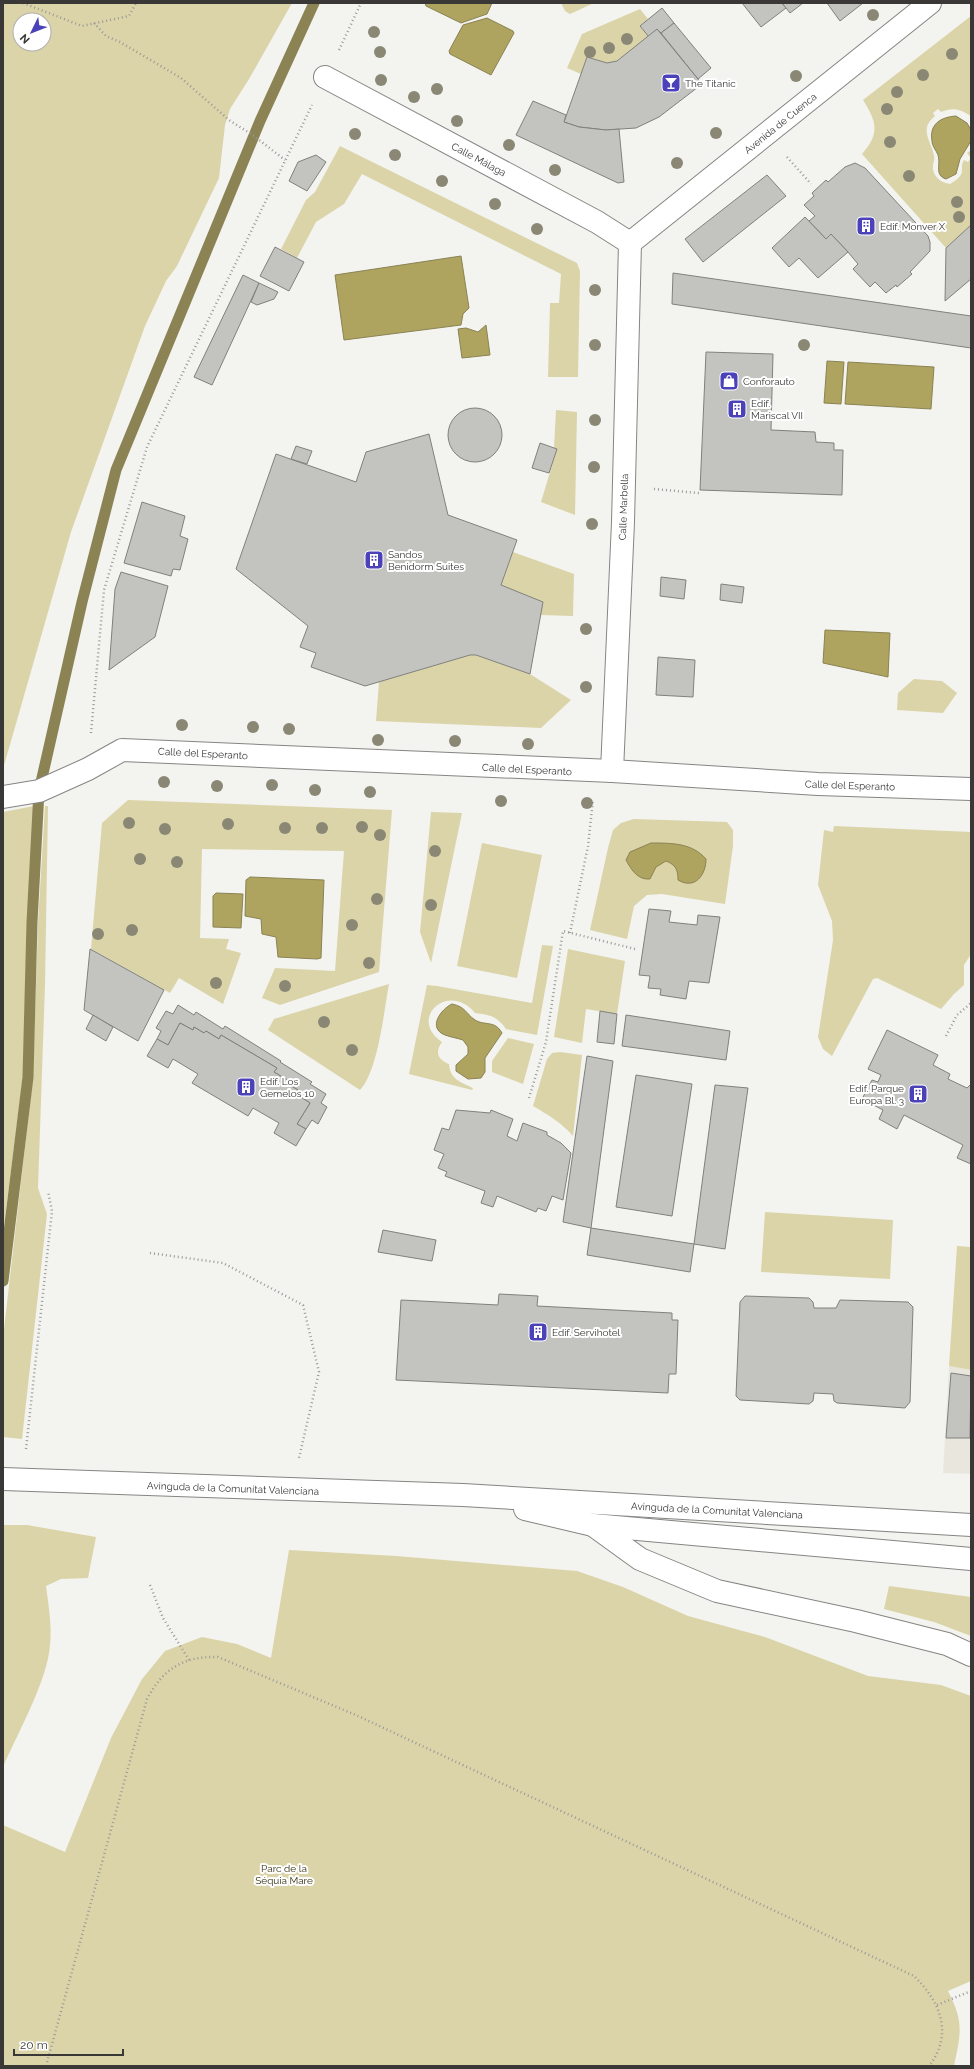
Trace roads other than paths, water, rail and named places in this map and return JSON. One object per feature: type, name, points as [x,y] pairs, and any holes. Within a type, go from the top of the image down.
[{"type":"street","name":"Avenida de Cuenca","points":[[630,243],[930,3]]},
{"type":"street","name":"Calle Málaga","points":[[326,77],[597,222],[630,243]]},
{"type":"street","name":"Calle Marbella","points":[[604,771],[624,486],[630,243]]},
{"type":"street","name":"Calle del Esperanto","points":[[3,797],[39,791],[88,769],[122,750],[604,771],[818,784],[971,789]]},
{"type":"street","name":"Avinguda de la Comunitat Valenciana","points":[[14,1479],[463,1496],[971,1525]]},
{"type":"street","name":"Avinguda de la Comunitat Valenciana","points":[[463,1496],[593,1525],[971,1559]]},
{"type":"street","name":"Avinguda de la Comunitat Valenciana","points":[[593,1525],[640,1559],[717,1591],[856,1621],[940,1642],[971,1654]]},
{"type":"waterway","points":[[3,1281],[28,1077],[32,922],[39,791],[82,602],[116,470],[260,121],[314,3]]},
{"type":"place","name":"The Titanic","points":[[671,83]]},
{"type":"place","name":"Edif. Monver X","points":[[866,226]]},
{"type":"place","name":"Conforauto","points":[[729,381]]},
{"type":"place","name":"Edif. Mariscal VII","points":[[737,409]]},
{"type":"place","name":"Sandos Benidorm Suites","points":[[374,560]]},
{"type":"place","name":"Edif. Los Gemelos 10","points":[[246,1087]]},
{"type":"place","name":"Edif. Parque Europa Bl. 3","points":[[918,1094]]},
{"type":"place","name":"Edif. Servihotel","points":[[538,1332]]},
{"type":"park label","name":"Parc de la Séquia Mare","points":[[284,1874]]}]
